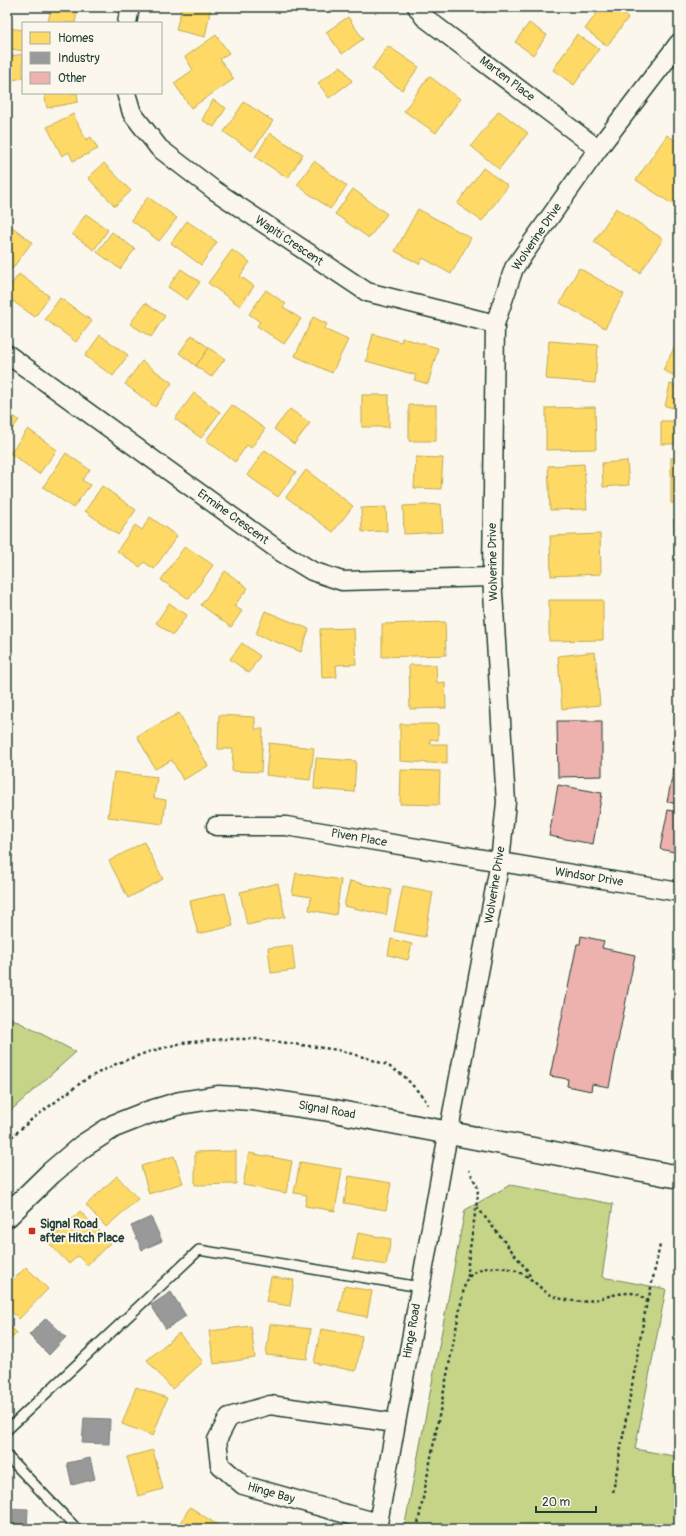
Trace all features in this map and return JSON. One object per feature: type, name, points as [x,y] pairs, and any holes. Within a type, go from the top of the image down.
[{"type":"street","points":[[127,22],[130,7]]},
{"type":"street","name":"Marten Place","points":[[417,7],[424,17],[598,149]]},
{"type":"street","name":"Wolverine Drive","points":[[449,1133],[500,862],[506,802],[492,578],[495,324],[514,268],[598,149],[679,43]]},
{"type":"street","name":"Wapiti Crescent","points":[[126,94],[132,113],[159,148],[214,190],[367,292],[495,324]]},
{"type":"street","name":"Ermine Crescent","points":[[7,354],[281,552],[312,571],[342,581],[492,578]]},
{"type":"street","name":"Piven Place","points":[[216,826],[286,826],[500,862]]},
{"type":"street","name":"Windsor Drive","points":[[500,862],[679,892]]},
{"type":"street","name":"Signal Road","points":[[7,1216],[83,1146],[114,1126],[147,1112],[180,1103],[218,1097],[253,1099],[324,1109],[679,1177]]},
{"type":"street","name":"Hinge Road","points":[[378,1526],[395,1423],[449,1133]]},
{"type":"street","name":"Hinge Bay","points":[[378,1526],[243,1485],[220,1465],[218,1440],[229,1417],[270,1404],[395,1423]]},
{"type":"lane","points":[[7,1430],[199,1250],[420,1287]]},
{"type":"lane","points":[[7,1456],[77,1529]]},
{"type":"path","points":[[7,1141],[31,1120],[86,1079],[118,1063],[148,1052],[182,1043],[258,1039],[338,1050],[387,1065],[404,1076],[424,1098],[428,1106]]},
{"type":"path","points":[[417,1529],[464,1288],[468,1277],[468,1262],[478,1194],[477,1186],[469,1170]]},
{"type":"path","points":[[477,1206],[528,1271],[531,1280]]},
{"type":"path","points":[[613,1492],[647,1301],[660,1245]]},
{"type":"path","points":[[468,1277],[476,1271],[485,1268],[503,1267],[524,1274],[546,1293],[562,1299],[577,1302],[621,1294],[636,1294],[647,1301]]},
{"type":"green space","points":[[7,1016],[76,1052],[7,1114]]},
{"type":"green space","points":[[510,1185],[613,1204],[602,1277],[666,1289],[635,1449],[679,1457],[679,1529],[404,1529],[465,1210]]},
{"type":"building: Homes","points":[[51,7],[78,7],[75,22],[48,22]]},
{"type":"building: Homes","points":[[182,7],[211,7],[205,37],[176,30]]},
{"type":"building: Homes","points":[[472,7],[488,7],[485,13]]},
{"type":"building: Homes","points":[[601,7],[614,7],[628,18],[607,46],[585,29]]},
{"type":"building: Homes","points":[[348,17],[363,39],[342,54],[326,32]]},
{"type":"building: Homes","points":[[529,23],[547,35],[533,55],[515,42]]},
{"type":"building: Homes","points":[[7,28],[22,30],[22,51],[7,48]]},
{"type":"building: Homes","points":[[577,34],[599,49],[574,85],[553,70]]},
{"type":"building: Homes","points":[[216,35],[229,53],[220,59],[234,79],[191,108],[174,83],[193,70],[185,57]]},
{"type":"building: Homes","points":[[388,46],[419,67],[402,90],[372,69]]},
{"type":"building: Homes","points":[[22,54],[22,78],[7,81],[7,57]]},
{"type":"building: Homes","points":[[341,66],[352,81],[329,98],[318,83]]},
{"type":"building: Homes","points":[[429,76],[460,99],[436,133],[404,111]]},
{"type":"building: Homes","points":[[44,94],[77,94],[78,102],[47,108]]},
{"type":"building: Homes","points":[[213,100],[226,108],[214,127],[202,120]]},
{"type":"building: Homes","points":[[244,102],[273,121],[252,151],[224,132]]},
{"type":"building: Homes","points":[[499,111],[528,133],[499,169],[471,146]]},
{"type":"building: Homes","points":[[73,114],[86,140],[91,137],[98,149],[73,161],[69,152],[62,156],[47,127]]},
{"type":"building: Homes","points":[[270,133],[303,154],[288,178],[255,157]]},
{"type":"building: Homes","points":[[667,135],[679,143],[678,208],[636,180]]},
{"type":"building: Homes","points":[[314,161],[347,186],[330,209],[297,185]]},
{"type":"building: Homes","points":[[104,163],[131,191],[115,206],[88,178]]},
{"type":"building: Homes","points":[[483,168],[508,186],[482,221],[457,204]]},
{"type":"building: Homes","points":[[353,189],[387,214],[369,238],[335,214]]},
{"type":"building: Homes","points":[[148,197],[177,218],[159,241],[131,220]]},
{"type":"building: Homes","points":[[616,208],[663,239],[640,273],[594,242]]},
{"type":"building: Homes","points":[[418,209],[471,238],[451,274],[423,258],[419,264],[395,251]]},
{"type":"building: Homes","points":[[86,214],[108,230],[94,250],[72,234]]},
{"type":"building: Homes","points":[[187,221],[217,242],[201,265],[171,243]]},
{"type":"building: Homes","points":[[7,223],[32,242],[12,269],[7,265]]},
{"type":"building: Homes","points":[[112,232],[135,249],[120,269],[97,252]]},
{"type":"building: Homes","points":[[232,250],[250,262],[240,276],[254,286],[240,306],[208,283]]},
{"type":"building: Homes","points":[[579,268],[624,294],[605,328],[560,303]]},
{"type":"building: Homes","points":[[181,269],[200,282],[187,300],[168,287]]},
{"type":"building: Homes","points":[[19,274],[49,296],[35,317],[7,297],[7,290]]},
{"type":"building: Homes","points":[[266,290],[286,304],[283,307],[301,319],[284,344],[257,326],[260,322],[249,314]]},
{"type":"building: Homes","points":[[60,298],[92,321],[76,342],[45,319]]},
{"type":"building: Homes","points":[[145,303],[165,316],[151,337],[130,324]]},
{"type":"building: Homes","points":[[313,317],[327,324],[324,329],[348,340],[332,373],[295,356]]},
{"type":"building: Homes","points":[[679,333],[679,342],[675,339]]},
{"type":"building: Homes","points":[[373,334],[401,342],[402,338],[438,348],[428,384],[414,380],[416,375],[366,361]]},
{"type":"building: Homes","points":[[100,335],[128,355],[113,376],[85,356]]},
{"type":"building: Homes","points":[[192,335],[209,348],[196,366],[179,353]]},
{"type":"building: Homes","points":[[549,341],[598,345],[595,383],[546,379]]},
{"type":"building: Homes","points":[[209,348],[225,359],[211,377],[196,366]]},
{"type":"building: Homes","points":[[674,348],[679,350],[679,378],[663,370]]},
{"type":"building: Homes","points":[[142,361],[172,383],[155,407],[125,384]]},
{"type":"building: Homes","points":[[670,384],[679,387],[679,409],[665,406]]},
{"type":"building: Homes","points":[[194,393],[220,412],[201,438],[175,419]]},
{"type":"building: Homes","points":[[362,395],[389,395],[389,427],[362,427]]},
{"type":"building: Homes","points":[[232,405],[265,429],[251,448],[247,445],[235,462],[206,440]]},
{"type":"building: Homes","points":[[409,405],[436,405],[436,441],[409,441]]},
{"type":"building: Homes","points":[[595,407],[596,449],[546,450],[546,408]]},
{"type":"building: Homes","points":[[290,409],[310,423],[294,444],[274,429]]},
{"type":"building: Homes","points":[[7,412],[19,420],[7,436]]},
{"type":"building: Homes","points":[[661,421],[679,421],[679,444],[661,444]]},
{"type":"building: Homes","points":[[28,429],[57,450],[39,474],[10,453]]},
{"type":"building: Homes","points":[[265,450],[296,472],[278,497],[247,475]]},
{"type":"building: Homes","points":[[66,453],[90,470],[82,480],[90,485],[73,508],[43,487]]},
{"type":"building: Homes","points":[[416,457],[443,458],[441,489],[414,488]]},
{"type":"building: Homes","points":[[671,458],[679,458],[679,503],[671,503]]},
{"type":"building: Homes","points":[[627,461],[629,485],[603,487],[602,463]]},
{"type":"building: Homes","points":[[584,464],[587,509],[550,510],[548,466]]},
{"type":"building: Homes","points":[[306,470],[353,506],[333,532],[286,497]]},
{"type":"building: Homes","points":[[102,486],[136,510],[118,535],[85,511]]},
{"type":"building: Homes","points":[[441,504],[443,532],[404,534],[403,506]]},
{"type":"building: Homes","points":[[386,507],[387,531],[362,532],[361,508]]},
{"type":"building: Homes","points":[[150,517],[177,536],[154,569],[144,562],[140,567],[117,551],[135,525],[142,530]]},
{"type":"building: Homes","points":[[600,534],[601,574],[551,576],[550,536]]},
{"type":"building: Homes","points":[[185,546],[213,565],[189,599],[161,580]]},
{"type":"building: Homes","points":[[225,571],[248,588],[234,606],[242,611],[231,627],[201,605]]},
{"type":"building: Homes","points":[[549,600],[603,600],[603,640],[549,641]]},
{"type":"building: Homes","points":[[169,603],[187,615],[173,635],[156,623]]},
{"type":"building: Homes","points":[[265,611],[309,629],[301,652],[256,634]]},
{"type":"building: Homes","points":[[445,622],[446,655],[382,657],[382,624]]},
{"type":"building: Homes","points":[[354,628],[356,664],[336,665],[337,677],[322,678],[320,629]]},
{"type":"building: Homes","points":[[242,643],[260,656],[249,673],[230,659]]},
{"type":"building: Homes","points":[[595,652],[600,705],[562,709],[558,656]]},
{"type":"building: Homes","points":[[409,665],[436,665],[437,683],[445,682],[446,708],[410,709]]},
{"type":"building: Homes","points":[[179,713],[208,766],[183,780],[172,760],[155,769],[137,736]]},
{"type":"building: Homes","points":[[219,715],[255,717],[255,729],[263,729],[261,772],[232,771],[233,749],[218,749]]},
{"type":"building: Homes","points":[[400,724],[438,724],[438,740],[430,739],[430,744],[447,744],[447,764],[400,761]]},
{"type":"building: Homes","points":[[269,743],[314,748],[310,780],[266,775]]},
{"type":"building: Homes","points":[[316,758],[356,761],[354,792],[314,789]]},
{"type":"building: Homes","points":[[401,770],[440,771],[439,805],[400,804]]},
{"type":"building: Homes","points":[[114,772],[157,777],[154,798],[166,800],[163,824],[108,817]]},
{"type":"building: Homes","points":[[144,842],[163,879],[128,898],[109,861]]},
{"type":"building: Homes","points":[[296,873],[341,880],[336,915],[309,910],[311,897],[292,894]]},
{"type":"building: Homes","points":[[350,881],[391,890],[386,915],[344,906]]},
{"type":"building: Homes","points":[[278,883],[285,917],[247,925],[240,892]]},
{"type":"building: Homes","points":[[403,886],[433,892],[425,937],[394,931]]},
{"type":"building: Homes","points":[[225,893],[233,926],[198,934],[190,901]]},
{"type":"building: Homes","points":[[391,939],[412,944],[408,960],[388,955]]},
{"type":"building: Homes","points":[[292,945],[295,970],[271,973],[268,948]]},
{"type":"building: Homes","points":[[236,1151],[236,1184],[195,1185],[195,1152]]},
{"type":"building: Homes","points":[[249,1153],[292,1161],[286,1193],[243,1185]]},
{"type":"building: Homes","points":[[174,1156],[183,1183],[149,1194],[141,1166]]},
{"type":"building: Homes","points":[[300,1162],[342,1169],[335,1211],[305,1206],[307,1195],[294,1193]]},
{"type":"building: Homes","points":[[117,1176],[138,1199],[106,1227],[86,1205]]},
{"type":"building: Homes","points":[[349,1176],[391,1183],[386,1210],[344,1203]]},
{"type":"building: Homes","points":[[80,1211],[110,1243],[87,1265],[78,1256],[69,1264],[48,1242]]},
{"type":"building: Homes","points":[[358,1233],[391,1239],[386,1265],[353,1259]]},
{"type":"building: Homes","points":[[26,1267],[48,1289],[19,1319],[7,1307],[7,1286]]},
{"type":"building: Homes","points":[[271,1277],[294,1280],[290,1306],[266,1302]]},
{"type":"building: Homes","points":[[344,1286],[372,1291],[367,1317],[339,1311]]},
{"type":"building: Homes","points":[[7,1323],[17,1333],[7,1343]]},
{"type":"building: Homes","points":[[270,1324],[311,1329],[307,1359],[266,1355]]},
{"type":"building: Homes","points":[[251,1326],[255,1358],[214,1364],[209,1331]]},
{"type":"building: Homes","points":[[321,1329],[362,1336],[356,1371],[314,1363]]},
{"type":"building: Homes","points":[[179,1333],[203,1362],[172,1389],[147,1360]]},
{"type":"building: Homes","points":[[136,1387],[167,1398],[153,1436],[122,1424]]},
{"type":"building: Homes","points":[[153,1450],[163,1489],[138,1496],[127,1457]]},
{"type":"building: Homes","points":[[190,1507],[222,1528],[176,1529]]},
{"type":"building: Industry","points":[[151,1217],[162,1241],[142,1250],[131,1226]]},
{"type":"building: Industry","points":[[171,1292],[186,1316],[166,1329],[151,1305]]},
{"type":"building: Industry","points":[[46,1318],[66,1337],[49,1355],[29,1335]]},
{"type":"building: Industry","points":[[84,1418],[110,1419],[109,1444],[82,1443]]},
{"type":"building: Industry","points":[[90,1458],[95,1479],[72,1485],[67,1463]]},
{"type":"building: Industry","points":[[7,1508],[28,1509],[27,1529],[7,1529]]},
{"type":"building: Other","points":[[674,519],[679,519],[679,558],[675,558]]},
{"type":"building: Other","points":[[677,568],[679,568],[679,611]]},
{"type":"building: Other","points":[[557,721],[602,721],[602,776],[558,777]]},
{"type":"building: Other","points":[[676,729],[679,730],[679,752],[672,751]]},
{"type":"building: Other","points":[[675,763],[679,764],[679,804],[667,802]]},
{"type":"building: Other","points":[[558,785],[602,793],[593,844],[549,836]]},
{"type":"building: Other","points":[[668,810],[679,812],[679,853],[660,849]]},
{"type":"building: Other","points":[[581,936],[604,941],[602,948],[635,955],[609,1087],[592,1084],[591,1091],[567,1086],[568,1079],[550,1076],[577,944],[580,944]]},
{"type":"place","name":"Signal Road after Hitch Place","points":[[32,1231]]}]
